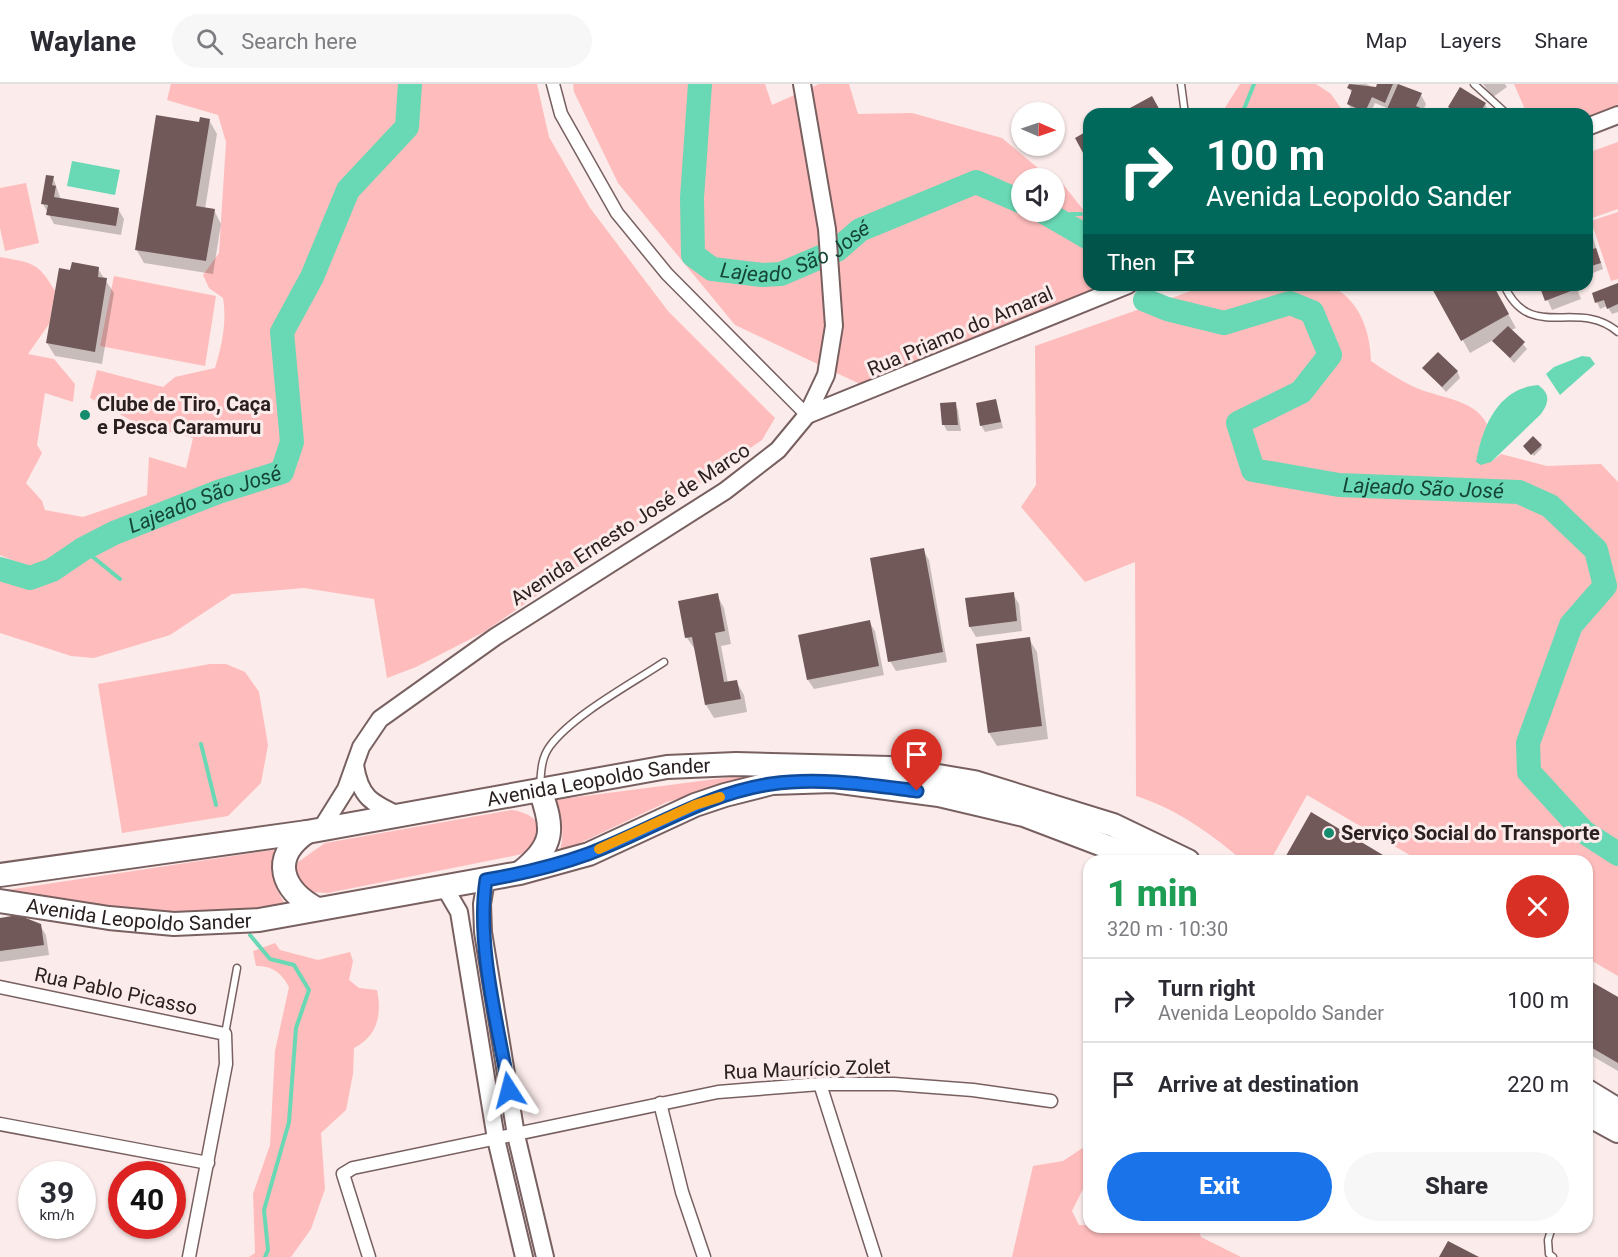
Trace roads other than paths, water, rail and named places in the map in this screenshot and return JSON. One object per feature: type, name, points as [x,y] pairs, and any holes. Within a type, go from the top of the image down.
[{"type":"highway","name":"Avenida Leopoldo Sander","points":[[0,875],[314,831],[666,767],[780,764],[890,768],[974,782],[1113,825],[1176,855]]},
{"type":"highway","name":"Avenida Leopoldo Sander","points":[[0,901],[109,918],[174,924],[259,920],[520,873],[589,854],[695,805],[772,783],[833,781],[939,795],[1024,815],[1129,855]]},
{"type":"highway","points":[[520,873],[543,853],[549,839],[550,821],[540,790]]},
{"type":"highway","points":[[314,831],[296,840],[288,852],[284,865],[285,879],[291,891],[317,909]]},
{"type":"highway","points":[[1593,1095],[1618,1110]]},
{"type":"highway","points":[[1593,1116],[1618,1131]]},
{"type":"street","points":[[553,84],[561,114],[617,213],[668,274],[807,415]]},
{"type":"street","name":"Avenida Ernesto José de Marco","points":[[314,831],[346,789],[369,733],[393,709],[495,637],[725,491],[778,450],[793,435],[807,415],[820,390],[830,359],[834,326],[827,229],[802,84]]},
{"type":"street","points":[[1593,125],[1618,115]]},
{"type":"street","name":"Rua Priamo do Amaral","points":[[807,415],[1113,291]]},
{"type":"street","points":[[355,764],[357,782],[365,796],[400,816]]},
{"type":"street","points":[[486,880],[482,904],[483,932],[516,1135],[545,1257]]},
{"type":"street","points":[[445,888],[459,912],[496,1139],[524,1257]]},
{"type":"street","name":"Rua Pablo Picasso","points":[[0,987],[225,1034]]},
{"type":"street","points":[[189,1257],[226,1064],[225,1034]]},
{"type":"street","points":[[820,1084],[875,1257]]},
{"type":"street","name":"Rua Maurício Zolet","points":[[369,1257],[343,1174],[353,1168],[718,1092],[820,1084],[933,1086],[1051,1101]]},
{"type":"street","points":[[660,1103],[681,1192],[704,1257]]},
{"type":"street","points":[[0,1124],[208,1163]]},
{"type":"lane","points":[[1181,84],[1184,108]]},
{"type":"lane","points":[[1474,84],[1500,108]]},
{"type":"lane","points":[[1509,291],[1526,313],[1538,318],[1567,315],[1592,318],[1611,326],[1618,332]]},
{"type":"lane","points":[[540,790],[542,762],[549,747],[567,727],[664,662]]},
{"type":"lane","points":[[225,1034],[237,968]]},
{"type":"lane","points":[[1550,1233],[1548,1240],[1550,1254],[1553,1257]]},
{"type":"waterway","name":"Lajeado São José","points":[[0,569],[30,578],[52,570],[83,549],[114,533],[218,492],[282,472],[292,442],[282,332],[312,277],[348,190],[407,127],[410,84]]},
{"type":"waterway","name":"Lajeado São José","points":[[700,84],[692,198],[693,255],[712,269],[762,275],[781,274],[837,250],[860,230],[976,182],[1011,197]]},
{"type":"waterway","points":[[1244,108],[1254,84]]},
{"type":"waterway","points":[[1065,217],[1071,214],[1081,214]]},
{"type":"waterway","name":"Lajeado São José","points":[[1061,222],[1083,235]]},
{"type":"waterway","name":"Lajeado São José","points":[[1145,300],[1167,309],[1224,323],[1290,303],[1312,312],[1330,355],[1301,392],[1238,423],[1253,470],[1339,485],[1519,492],[1550,506],[1596,550],[1605,586],[1571,625],[1528,743],[1529,772],[1584,832],[1618,854]]},
{"type":"waterway","points":[[83,549],[120,579]]},
{"type":"waterway","points":[[201,744],[216,805]]},
{"type":"waterway","points":[[250,935],[270,959],[294,965],[309,990],[296,1028],[289,1122],[264,1210],[268,1250],[265,1257]]},
{"type":"place","name":"Clube de Tiro, Caça e Pesca Caramuru","points":[[85,415]]},
{"type":"place","name":"Serviço Social do Transporte","points":[[1329,833]]}]
